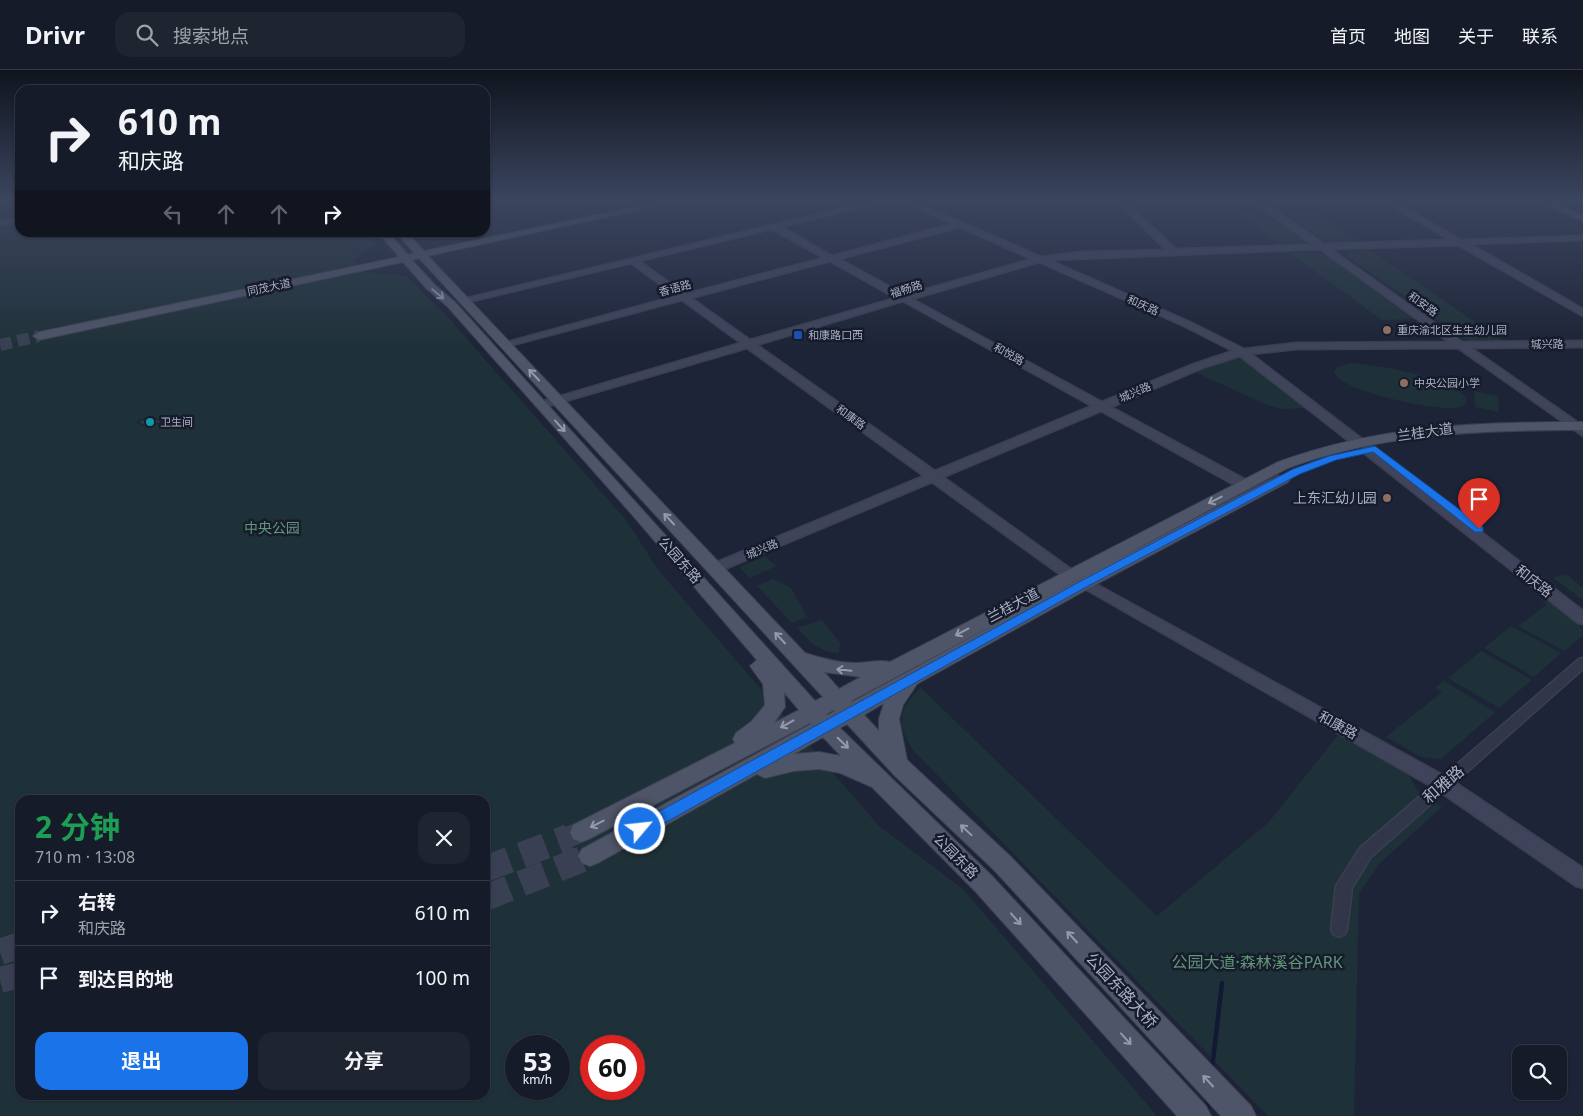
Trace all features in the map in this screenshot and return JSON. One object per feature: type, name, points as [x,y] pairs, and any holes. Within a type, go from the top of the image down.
[{"type":"main road","points":[[348,268],[384,250]]},
{"type":"main road","name":"同茂大道","points":[[39,333],[348,268],[416,250]]},
{"type":"main road","name":"公园东路","points":[[416,250],[506,344],[551,405],[826,728],[983,883]]},
{"type":"main road","name":"公园东路","points":[[416,250],[419,274],[430,287],[451,304],[715,568],[903,770],[1002,863]]},
{"type":"main road","points":[[437,270],[438,262],[442,256],[455,250]]},
{"type":"main road","points":[[348,268],[394,267],[419,274]]},
{"type":"main road","name":"兰桂大道","points":[[581,832],[707,768],[812,710],[914,667],[1077,579],[1245,484],[1283,465],[1321,451],[1367,445],[1475,434],[1581,429]]},
{"type":"main road","name":"兰桂大道","points":[[1077,579],[1296,472],[1367,445]]},
{"type":"main road","points":[[707,768],[759,727],[775,707],[773,682],[734,634],[727,614]]},
{"type":"main road","points":[[798,657],[842,670],[868,671],[914,667]]},
{"type":"main road","points":[[903,770],[889,738],[888,714],[896,696],[914,667]]},
{"type":"main road","name":"兰桂大道","points":[[590,856],[851,714],[914,667]]},
{"type":"main road","points":[[740,775],[798,760],[826,759],[866,775],[893,793]]},
{"type":"main road","name":"公园东路大桥","points":[[1002,863],[1241,1116]]},
{"type":"main road","name":"公园东路大桥","points":[[983,883],[1196,1116]]},
{"type":"street","points":[[464,300],[674,250]]},
{"type":"street","name":"和悦路","points":[[817,250],[1245,484]]},
{"type":"street","name":"香语路","points":[[506,344],[864,250]]},
{"type":"street","name":"和庆路","points":[[1022,250],[1246,352],[1583,610]]},
{"type":"street","points":[[1172,250],[1175,253]]},
{"type":"street","name":"福畅路","points":[[551,405],[1045,260],[1273,250]]},
{"type":"street","name":"和安路","points":[[1331,250],[1581,429]]},
{"type":"street","points":[[1472,250],[1583,314]]},
{"type":"street","name":"和康路","points":[[632,260],[1077,579],[1443,784],[1583,879]]},
{"type":"street","name":"城兴路","points":[[715,568],[1198,366],[1246,352],[1296,346],[1583,344]]},
{"type":"street","name":"和庆路","points":[[1367,445],[1583,619]]},
{"type":"street","name":"和雅路","points":[[1339,929],[1344,886],[1365,853],[1583,662]]},
{"type":"green space","name":"中央公园","points":[[0,250],[367,250],[353,260],[363,272],[406,276],[446,315],[626,520],[659,571],[878,825],[964,890],[1157,1116],[0,1116]]},
{"type":"green space","points":[[1352,251],[1371,251],[1504,342],[1476,342],[1464,339],[1346,255]]},
{"type":"green space","points":[[1290,253],[1329,255],[1418,319],[1382,320]]},
{"type":"green space","points":[[1235,358],[1247,359],[1306,408],[1282,409],[1267,405],[1195,372]]},
{"type":"green space","points":[[1352,363],[1379,366],[1432,379],[1460,392],[1467,400],[1465,404],[1458,407],[1439,408],[1367,392],[1339,378],[1334,371],[1337,367]]},
{"type":"green space","points":[[1474,391],[1498,396],[1499,412],[1475,407]]},
{"type":"green space","points":[[765,556],[776,566],[750,578],[739,567]]},
{"type":"green space","points":[[1568,575],[1583,588],[1583,600],[1552,577]]},
{"type":"green space","points":[[773,579],[791,588],[807,617],[792,623],[757,586]]},
{"type":"green space","points":[[1546,600],[1574,619],[1582,630],[1583,635],[1565,651],[1518,626],[1547,604],[1543,602]]},
{"type":"green space","points":[[822,620],[840,643],[839,653],[820,648],[797,628]]},
{"type":"green space","points":[[1511,626],[1561,653],[1534,677],[1484,648]]},
{"type":"green space","points":[[1481,651],[1532,680],[1499,708],[1448,678]]},
{"type":"green space","points":[[1444,681],[1495,712],[1441,759],[1422,757],[1386,737],[1442,692],[1435,688]]},
{"type":"green space","name":"公园大道·森林溪谷PARK","points":[[921,688],[1157,916],[1269,822],[1338,735],[1409,775],[1417,790],[1442,807],[1380,863],[1359,893],[1354,1116],[1268,1116],[913,750],[904,732],[902,717],[908,703]]},
{"type":"building","name":"卫生间","points":[[151,416],[162,422],[148,427],[137,422]]},
{"type":"waterway","points":[[1212,1069],[1222,983]]},
{"type":"waterway","points":[[1206,1116],[1208,1097]]},
{"type":"tunnel","points":[[0,345],[39,336]]},
{"type":"tunnel","points":[[566,838],[581,832]]},
{"type":"tunnel","points":[[490,867],[569,837]]},
{"type":"tunnel","points":[[490,896],[590,856]]},
{"type":"tunnel","points":[[0,952],[15,947]]},
{"type":"tunnel","points":[[0,980],[15,976]]},
{"type":"place","name":"重庆渝北区生生幼儿园","points":[[1387,330]]},
{"type":"place","name":"和康路口西","points":[[798,335]]},
{"type":"place","name":"中央公园小学","points":[[1404,383]]},
{"type":"place","name":"卫生间","points":[[150,422]]},
{"type":"place","name":"上东汇幼儿园","points":[[1387,498]]},
{"type":"route","points":[[640,829],[851,714],[920,673],[1084,583],[1296,472],[1333,458],[1375,448],[1479,529]]}]
